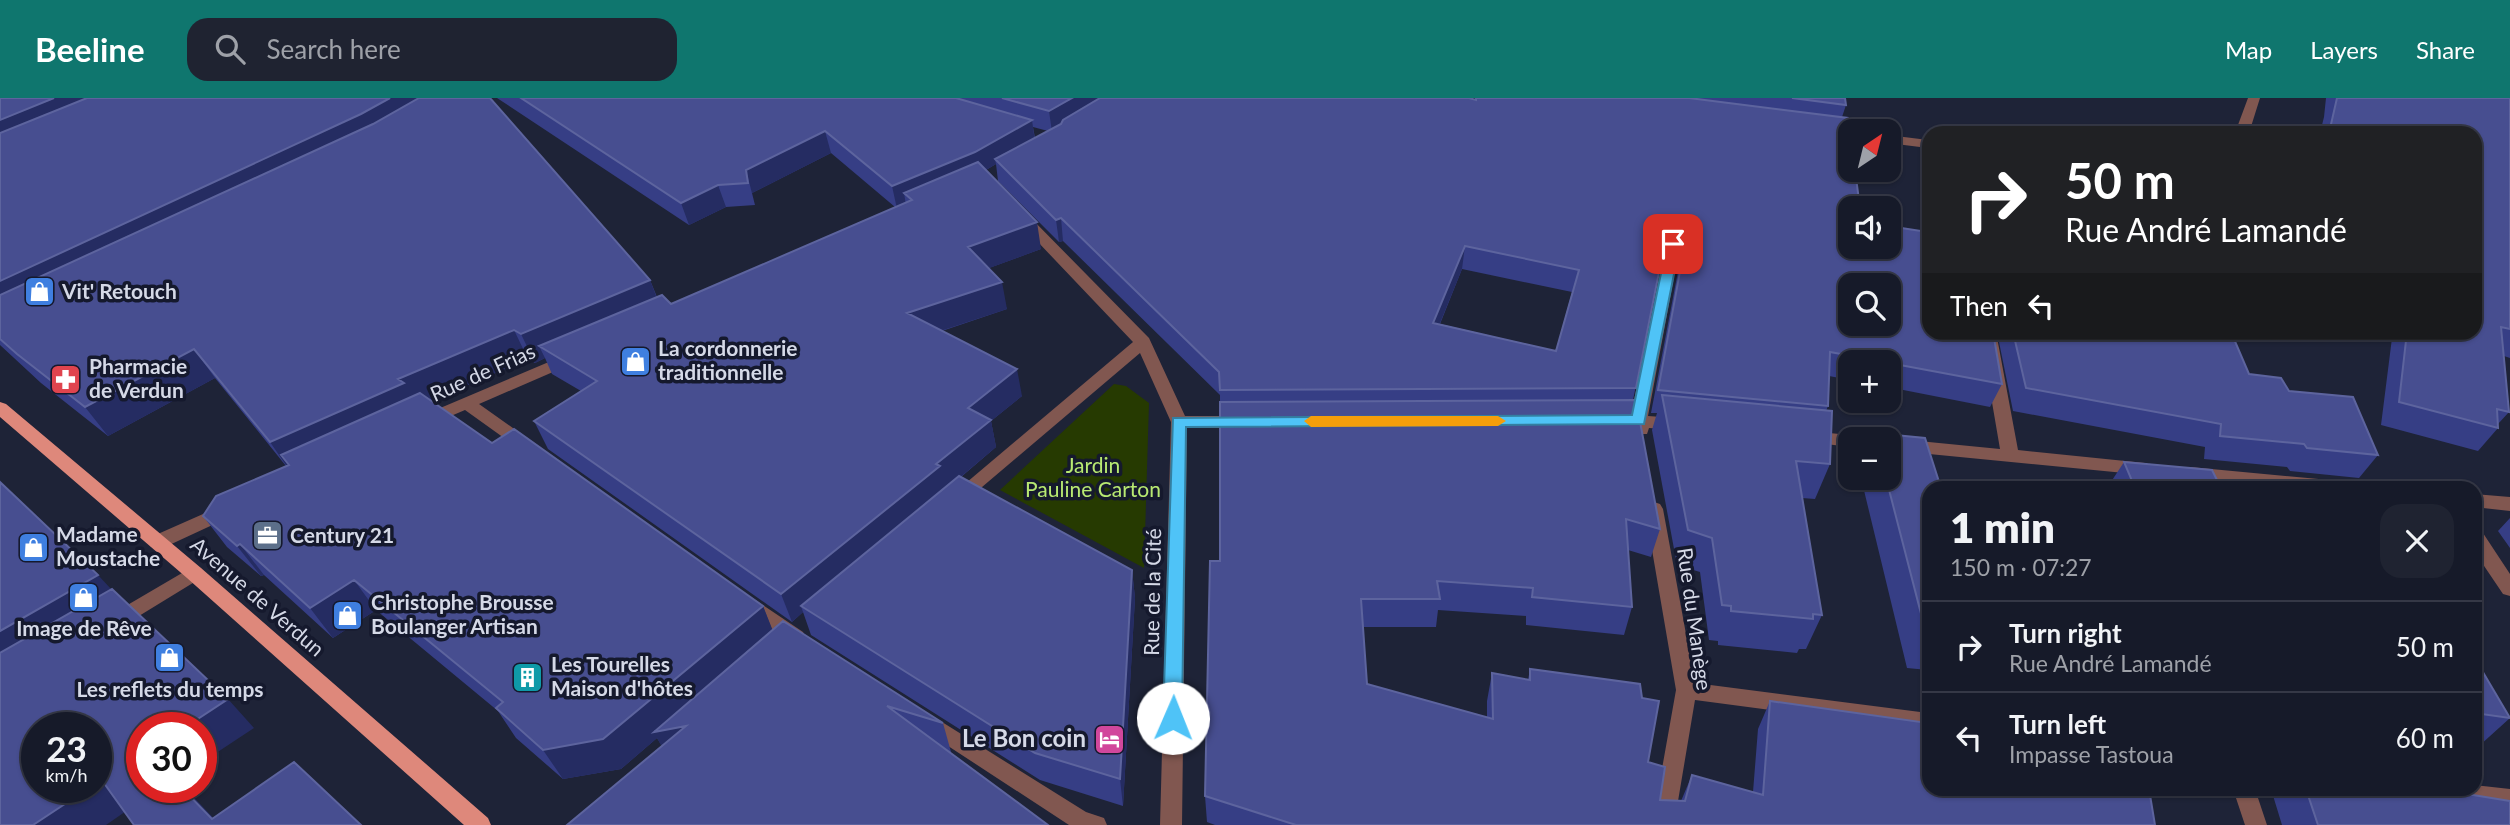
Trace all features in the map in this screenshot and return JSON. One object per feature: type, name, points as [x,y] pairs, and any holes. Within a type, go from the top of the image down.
[{"type":"main road","name":"Avenue de Verdun","points":[[0,408],[194,573],[480,825]]},
{"type":"street","points":[[2244,126],[2254,98]]},
{"type":"street","points":[[1901,141],[1922,143]]},
{"type":"street","name":"Rue de la Cité","points":[[1013,208],[1143,342],[1179,422],[1171,825]]},
{"type":"street","points":[[1644,447],[1639,420],[1673,244]]},
{"type":"street","points":[[1989,340],[2010,456]]},
{"type":"street","points":[[943,510],[1143,342]]},
{"type":"street","name":"Rue de Frias","points":[[415,425],[579,354]]},
{"type":"street","points":[[465,402],[544,459]]},
{"type":"street","points":[[1597,421],[1639,420],[1692,425]]},
{"type":"street","points":[[1179,422],[1262,422]]},
{"type":"street","points":[[1784,434],[1838,440]]},
{"type":"street","points":[[1901,445],[2275,481]]},
{"type":"street","name":"Rue du Manège","points":[[1651,488],[1686,690],[1663,825]]},
{"type":"street","points":[[2482,501],[2510,505]]},
{"type":"street","points":[[158,542],[240,505]]},
{"type":"street","points":[[2482,547],[2510,589]]},
{"type":"street","points":[[102,629],[194,573]]},
{"type":"street","points":[[737,596],[801,629],[816,650]]},
{"type":"street","points":[[772,654],[801,629]]},
{"type":"street","points":[[1686,690],[1922,721]]},
{"type":"street","points":[[908,709],[1080,820],[1096,825]]},
{"type":"street","points":[[2482,795],[2510,799]]},
{"type":"street","points":[[2246,796],[2256,825]]},
{"type":"green space","name":"Jardin Pauline Carton","points":[[1114,384],[1126,386],[1149,403],[1144,568],[1000,490]]},
{"type":"building","points":[[0,98],[54,98],[0,120]]},
{"type":"building","points":[[87,98],[390,98],[361,114],[0,281],[0,133]]},
{"type":"building","points":[[419,98],[490,98],[650,280],[521,334],[514,330],[398,379],[404,383],[270,442],[194,349],[85,407],[0,339],[0,295],[373,124]]},
{"type":"building","points":[[521,98],[956,98],[1032,120],[975,152],[892,186],[825,131],[746,170],[748,183],[718,185],[681,203]]},
{"type":"building","points":[[1002,98],[1072,98],[1049,111]]},
{"type":"building","points":[[1100,98],[1689,98],[1848,118],[1838,119],[1838,182],[1857,182],[1858,196],[1838,196],[1838,259],[1901,259],[1901,228],[1922,231],[1922,340],[1994,340],[2002,384],[1901,365],[1901,350],[1838,350],[1838,353],[1830,352],[1828,406],[1658,390],[1689,223],[1679,216],[1669,222],[1636,388],[1220,390],[1219,372],[1061,218],[1056,220],[995,159],[1061,124],[1063,120]],"holes":[[[1465,246],[1579,270],[1556,351],[1433,323]]]},
{"type":"building","points":[[1792,98],[1845,98],[1846,105]]},
{"type":"building","points":[[2337,98],[2510,98],[2510,329],[2501,327],[2509,412],[2497,409],[2498,428],[2399,402],[2406,340],[2482,340],[2482,126],[2331,126]]},
{"type":"building","points":[[978,162],[1037,222],[968,247],[1002,282],[907,313],[1017,369],[968,408],[991,420],[936,464],[940,466],[781,594],[534,421],[597,381],[539,346],[662,295],[671,304],[912,200],[904,193]]},
{"type":"building","points":[[2015,340],[2234,340],[2249,374],[2281,378],[2289,391],[2353,397],[2378,455],[2220,436],[2221,424],[2026,388]]},
{"type":"building","points":[[420,393],[492,443],[514,429],[763,606],[603,739],[543,750],[496,708],[503,702],[354,580],[310,608],[240,544],[237,546],[203,516],[216,496],[289,465],[281,455]]},
{"type":"building","points":[[1662,395],[1832,411],[1830,464],[1796,461],[1822,615],[1813,614],[1813,619],[1731,611],[1731,606],[1722,605],[1712,538],[1688,530]]},
{"type":"building","points":[[1636,400],[1660,529],[1626,519],[1632,607],[1532,597],[1533,588],[1437,581],[1440,599],[1361,599],[1367,684],[1493,719],[1492,673],[1530,680],[1530,669],[1640,684],[1642,698],[1659,701],[1648,762],[1665,767],[1660,800],[1685,801],[1692,775],[1763,795],[1770,701],[1922,722],[1922,796],[2150,796],[2155,825],[1296,825],[1205,796],[1210,561],[1220,561],[1220,402]]},
{"type":"building","points":[[1901,436],[1925,438],[1939,481],[1922,481],[1922,618],[1889,490],[1901,490]]},
{"type":"building","points":[[2124,462],[2212,470],[2218,481],[2132,481]]},
{"type":"building","points":[[959,476],[1132,570],[1120,779],[1035,753],[801,606]]},
{"type":"building","points":[[0,482],[98,575],[0,631]]},
{"type":"building","points":[[112,589],[228,699],[208,712],[126,712],[126,803],[197,803],[212,819],[294,762],[361,825],[134,825],[112,794],[112,712],[21,712],[21,803],[66,803],[33,825],[0,825],[0,653]]},
{"type":"building","points":[[783,621],[943,723],[887,706],[1048,825],[567,825],[686,726],[654,732]]},
{"type":"building","points":[[2482,671],[2510,718],[2482,714]]},
{"type":"building","points":[[2308,796],[2479,796],[2510,801],[2510,825],[2318,825]]},
{"type":"slow traffic","points":[[1311,421],[1498,421]]},
{"type":"place","name":"Vit' Retouch","points":[[39,292]]},
{"type":"place","name":"La cordonnerie traditionnelle","points":[[635,361]]},
{"type":"place","name":"Pharmacie de Verdun","points":[[66,379]]},
{"type":"place","name":"Century 21","points":[[267,536]]},
{"type":"place","name":"Madame Moustache","points":[[33,547]]},
{"type":"place","name":"Image de Rêve","points":[[84,597]]},
{"type":"place","name":"Christophe Brousse Boulanger Artisan","points":[[348,615]]},
{"type":"place","name":"Les reflets du temps","points":[[170,658]]},
{"type":"place","name":"Les Tourelles Maison d'hôtes","points":[[528,677]]},
{"type":"place","name":"Le Bon coin","points":[[1109,739]]},
{"type":"route","points":[[1173,718],[1179,422],[1639,420],[1673,244]]}]
